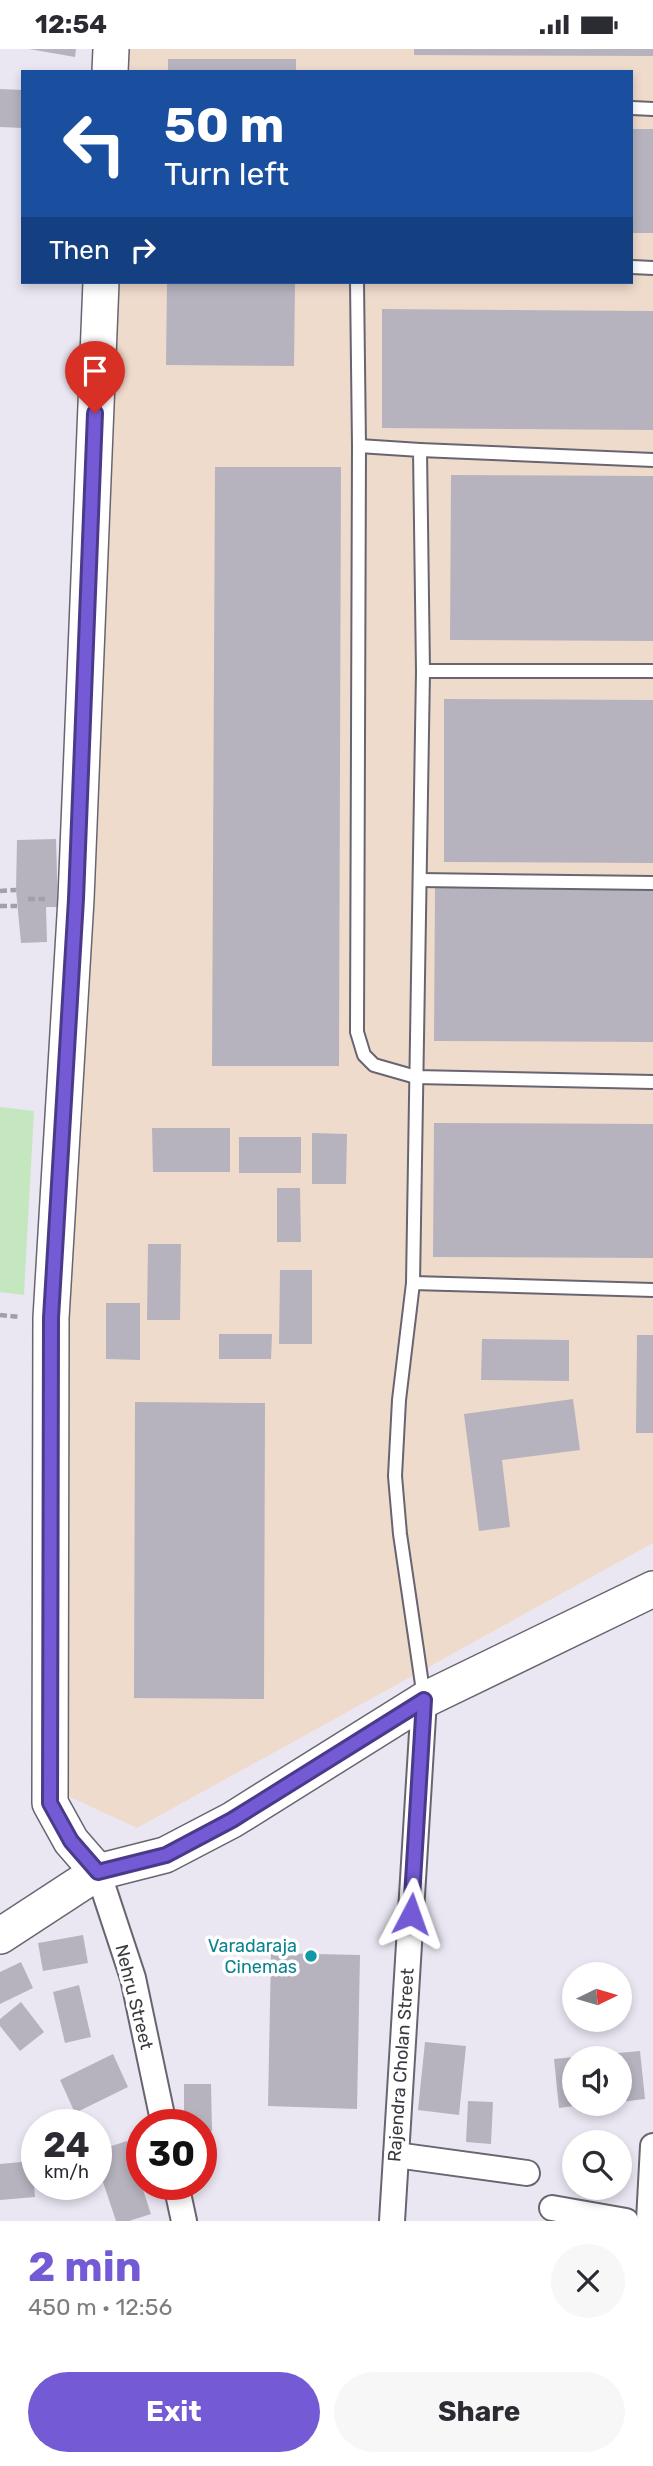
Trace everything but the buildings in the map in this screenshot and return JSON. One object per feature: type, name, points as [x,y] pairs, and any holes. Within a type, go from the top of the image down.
[{"type":"street","points":[[110,70],[111,49]]},
{"type":"street","points":[[98,1872],[71,1841],[50,1803],[51,1318],[76,899],[101,284]]},
{"type":"street","points":[[0,1935],[98,1872],[166,1855],[232,1820],[424,1700],[653,1589]]},
{"type":"street","name":"Rajendra Cholan Street","points":[[392,2221],[424,1700]]},
{"type":"street","name":"Nehru Street","points":[[98,1872],[133,1978],[161,2109]]},
{"type":"street","points":[[649,2221],[653,2146]]},
{"type":"street","points":[[396,2155],[527,2173]]},
{"type":"street","points":[[179,2200],[184,2221]]},
{"type":"street","points":[[552,2208],[626,2221]]},
{"type":"lane","points":[[633,108],[653,109]]},
{"type":"lane","points":[[633,267],[653,268]]},
{"type":"lane","points":[[357,284],[357,1032],[364,1055],[374,1065],[416,1077],[653,1081]]},
{"type":"lane","points":[[359,446],[653,460]]},
{"type":"lane","points":[[421,450],[423,671],[413,1283],[399,1400],[395,1476],[400,1534],[424,1700]]},
{"type":"lane","points":[[423,671],[653,671]]},
{"type":"lane","points":[[420,880],[653,883]]},
{"type":"lane","points":[[413,1283],[653,1290]]},
{"type":"path","points":[[0,891],[16,890]]},
{"type":"path","points":[[0,906],[17,906]]},
{"type":"shaded area","points":[[121,49],[653,49],[653,1543],[137,1828],[70,1797],[50,1803],[111,284],[633,284],[633,70],[120,70]]},
{"type":"green space","points":[[0,1107],[34,1111],[24,1295],[0,1292]]},
{"type":"place","name":"Varadaraja Cinemas","points":[[311,1956]]},
{"type":"route","points":[[95,413],[76,899],[51,1318],[50,1803],[71,1841],[98,1872],[166,1855],[232,1820],[424,1700],[411,1914]]}]
